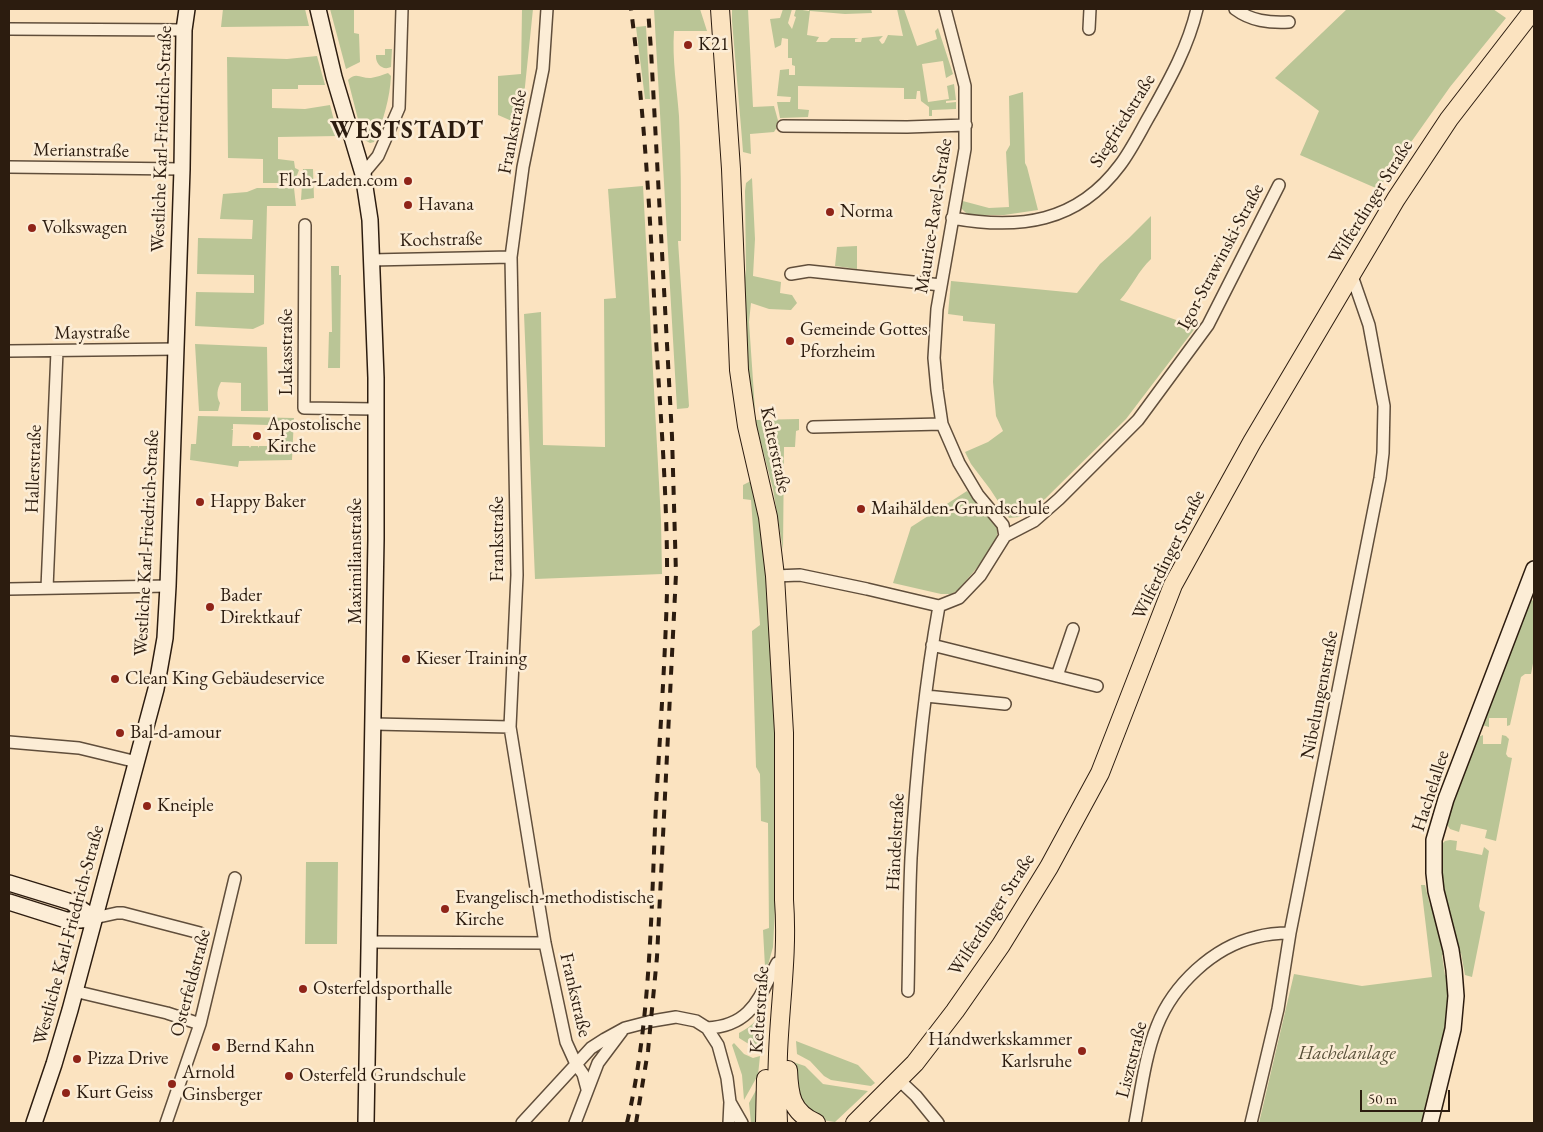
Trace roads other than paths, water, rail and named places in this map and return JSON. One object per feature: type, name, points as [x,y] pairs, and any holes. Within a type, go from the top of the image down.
[{"type":"main road","name":"Kelterstraße","points":[[720,9],[731,170],[739,370],[747,426],[768,517],[775,576],[784,733],[784,900],[786,926],[768,1052],[765,1123]]},
{"type":"main road","name":"Wilferdinger Straße","points":[[857,1121],[899,1080],[945,1024],[984,969],[1039,883],[1068,834],[1103,766],[1173,586],[1252,442],[1396,198],[1449,119],[1534,9]]},
{"type":"main road","name":"Kelterstraße","points":[[778,1123],[781,961]]},
{"type":"main road","points":[[781,961],[788,1015],[789,1090],[800,1113],[816,1123]]},
{"type":"main road","points":[[842,1123],[857,1121]]},
{"type":"street","name":"Westliche Karl-Friedrich-Straße","points":[[34,1123],[54,1064],[156,689],[165,638],[177,349],[184,30],[187,9]]},
{"type":"street","name":"Maximilianstraße","points":[[318,9],[334,77],[363,174],[370,220],[376,378],[376,539],[366,1123]]},
{"type":"street","points":[[363,174],[378,156],[398,108],[402,9]]},
{"type":"street","name":"Frankstraße","points":[[547,9],[543,69],[523,167],[511,257],[517,575],[510,727],[545,943],[566,1042],[583,1074],[587,1089]]},
{"type":"street","name":"Maurice-Ravel-Straße","points":[[945,9],[965,86],[966,125],[965,149],[937,309],[934,358],[937,390],[942,424],[959,463],[978,495],[1003,525],[1005,536]]},
{"type":"street","points":[[1089,29],[1090,9]]},
{"type":"street","name":"Siegfriedstraße","points":[[952,218],[1003,225],[1023,223],[1056,216],[1084,201],[1109,179],[1121,164],[1179,62],[1186,47],[1197,9]]},
{"type":"street","points":[[1235,9],[1245,16],[1268,22],[1289,22]]},
{"type":"street","points":[[9,29],[184,30]]},
{"type":"street","points":[[783,126],[907,127],[966,125]]},
{"type":"street","name":"Merianstraße","points":[[9,167],[182,169]]},
{"type":"street","name":"Igor-Strawinski-Straße","points":[[1005,536],[1034,521],[1059,499],[1138,420],[1208,325],[1279,185]]},
{"type":"street","name":"Lukasstraße","points":[[305,224],[304,408],[375,409]]},
{"type":"street","name":"Kochstraße","points":[[371,260],[511,257]]},
{"type":"street","points":[[791,274],[809,271],[941,284]]},
{"type":"street","name":"Nibelungenstraße","points":[[1251,1123],[1278,1009],[1290,933],[1380,478],[1385,427],[1384,406],[1369,325],[1351,273]]},
{"type":"street","name":"Maystraße","points":[[9,350],[177,349]]},
{"type":"street","name":"Hallerstraße","points":[[47,588],[57,351]]},
{"type":"street","points":[[812,427],[942,424]]},
{"type":"street","points":[[775,576],[800,575],[939,606],[959,598],[965,592],[980,576],[1005,536]]},
{"type":"street","name":"Hachelallee","points":[[1430,1123],[1453,1029],[1456,996],[1451,950],[1436,891],[1434,840],[1446,799],[1534,569]]},
{"type":"street","points":[[9,589],[168,586]]},
{"type":"street","name":"Händelstraße","points":[[908,991],[911,859],[922,727],[932,645],[939,606]]},
{"type":"street","points":[[1057,676],[1073,629]]},
{"type":"street","points":[[932,645],[1097,686]]},
{"type":"street","points":[[926,696],[1005,704]]},
{"type":"street","points":[[374,724],[510,727]]},
{"type":"street","points":[[9,742],[79,748],[136,762]]},
{"type":"street","name":"Osterfeldstraße","points":[[166,1123],[200,1024],[235,878]]},
{"type":"street","points":[[9,883],[71,902],[94,918]]},
{"type":"street","points":[[9,902],[66,920],[94,918],[117,912],[200,933]]},
{"type":"street","name":"Lisztstraße","points":[[1135,1123],[1157,1027],[1165,1008],[1177,991],[1202,966],[1238,943],[1255,937],[1290,933]]},
{"type":"street","points":[[368,942],[545,943]]},
{"type":"street","name":"Kelterstraße","points":[[707,1028],[730,1024],[747,1014],[781,961]]},
{"type":"street","points":[[74,992],[167,1013],[200,1024]]},
{"type":"street","points":[[522,1123],[591,1048],[625,1028],[676,1017],[696,1021],[707,1028],[718,1045],[723,1058],[730,1102],[730,1123]]},
{"type":"street","points":[[575,1123],[598,1063],[625,1028]]},
{"type":"street","points":[[899,1080],[916,1096],[938,1123]]},
{"type":"street","points":[[730,1102],[742,1123]]},
{"type":"railway","points":[[627,1123],[641,1045],[649,965],[667,592],[665,497],[650,215],[644,132],[631,9]]},
{"type":"railway","points":[[636,1123],[648,1051],[657,957],[676,574],[672,436],[648,9]]},
{"type":"place","name":"K21","points":[[688,45]]},
{"type":"place","name":"Floh-Laden.com","points":[[408,181]]},
{"type":"place","name":"Havana","points":[[408,205]]},
{"type":"place","name":"Norma","points":[[830,212]]},
{"type":"place","name":"Volkswagen","points":[[32,228]]},
{"type":"place","name":"Gemeinde Gottes Pforzheim","points":[[790,341]]},
{"type":"place","name":"Apostolische Kirche","points":[[257,436]]},
{"type":"place","name":"Happy Baker","points":[[200,502]]},
{"type":"place","name":"Maihälden-Grundschule","points":[[861,509]]},
{"type":"place","name":"Bader Direktkauf","points":[[210,607]]},
{"type":"place","name":"Kieser Training","points":[[406,659]]},
{"type":"place","name":"Clean King Gebäudeservice","points":[[115,679]]},
{"type":"place","name":"Bal-d-amour","points":[[120,733]]},
{"type":"place","name":"Kneiple","points":[[147,806]]},
{"type":"place","name":"Evangelisch-methodistische Kirche","points":[[445,909]]},
{"type":"place","name":"Osterfeldsporthalle","points":[[303,989]]},
{"type":"place","name":"Bernd Kahn","points":[[216,1047]]},
{"type":"place","name":"Handwerkskammer Karlsruhe","points":[[1082,1051]]},
{"type":"place","name":"Pizza Drive","points":[[77,1059]]},
{"type":"place","name":"Osterfeld Grundschule","points":[[289,1076]]},
{"type":"place","name":"Arnold Ginsberger","points":[[172,1084]]},
{"type":"place","name":"Kurt Geiss","points":[[66,1093]]},
{"type":"district","name":"WESTSTADT","points":[[407,131]]},
{"type":"park label","name":"Hachelanlage","points":[[1347,1054]]}]
